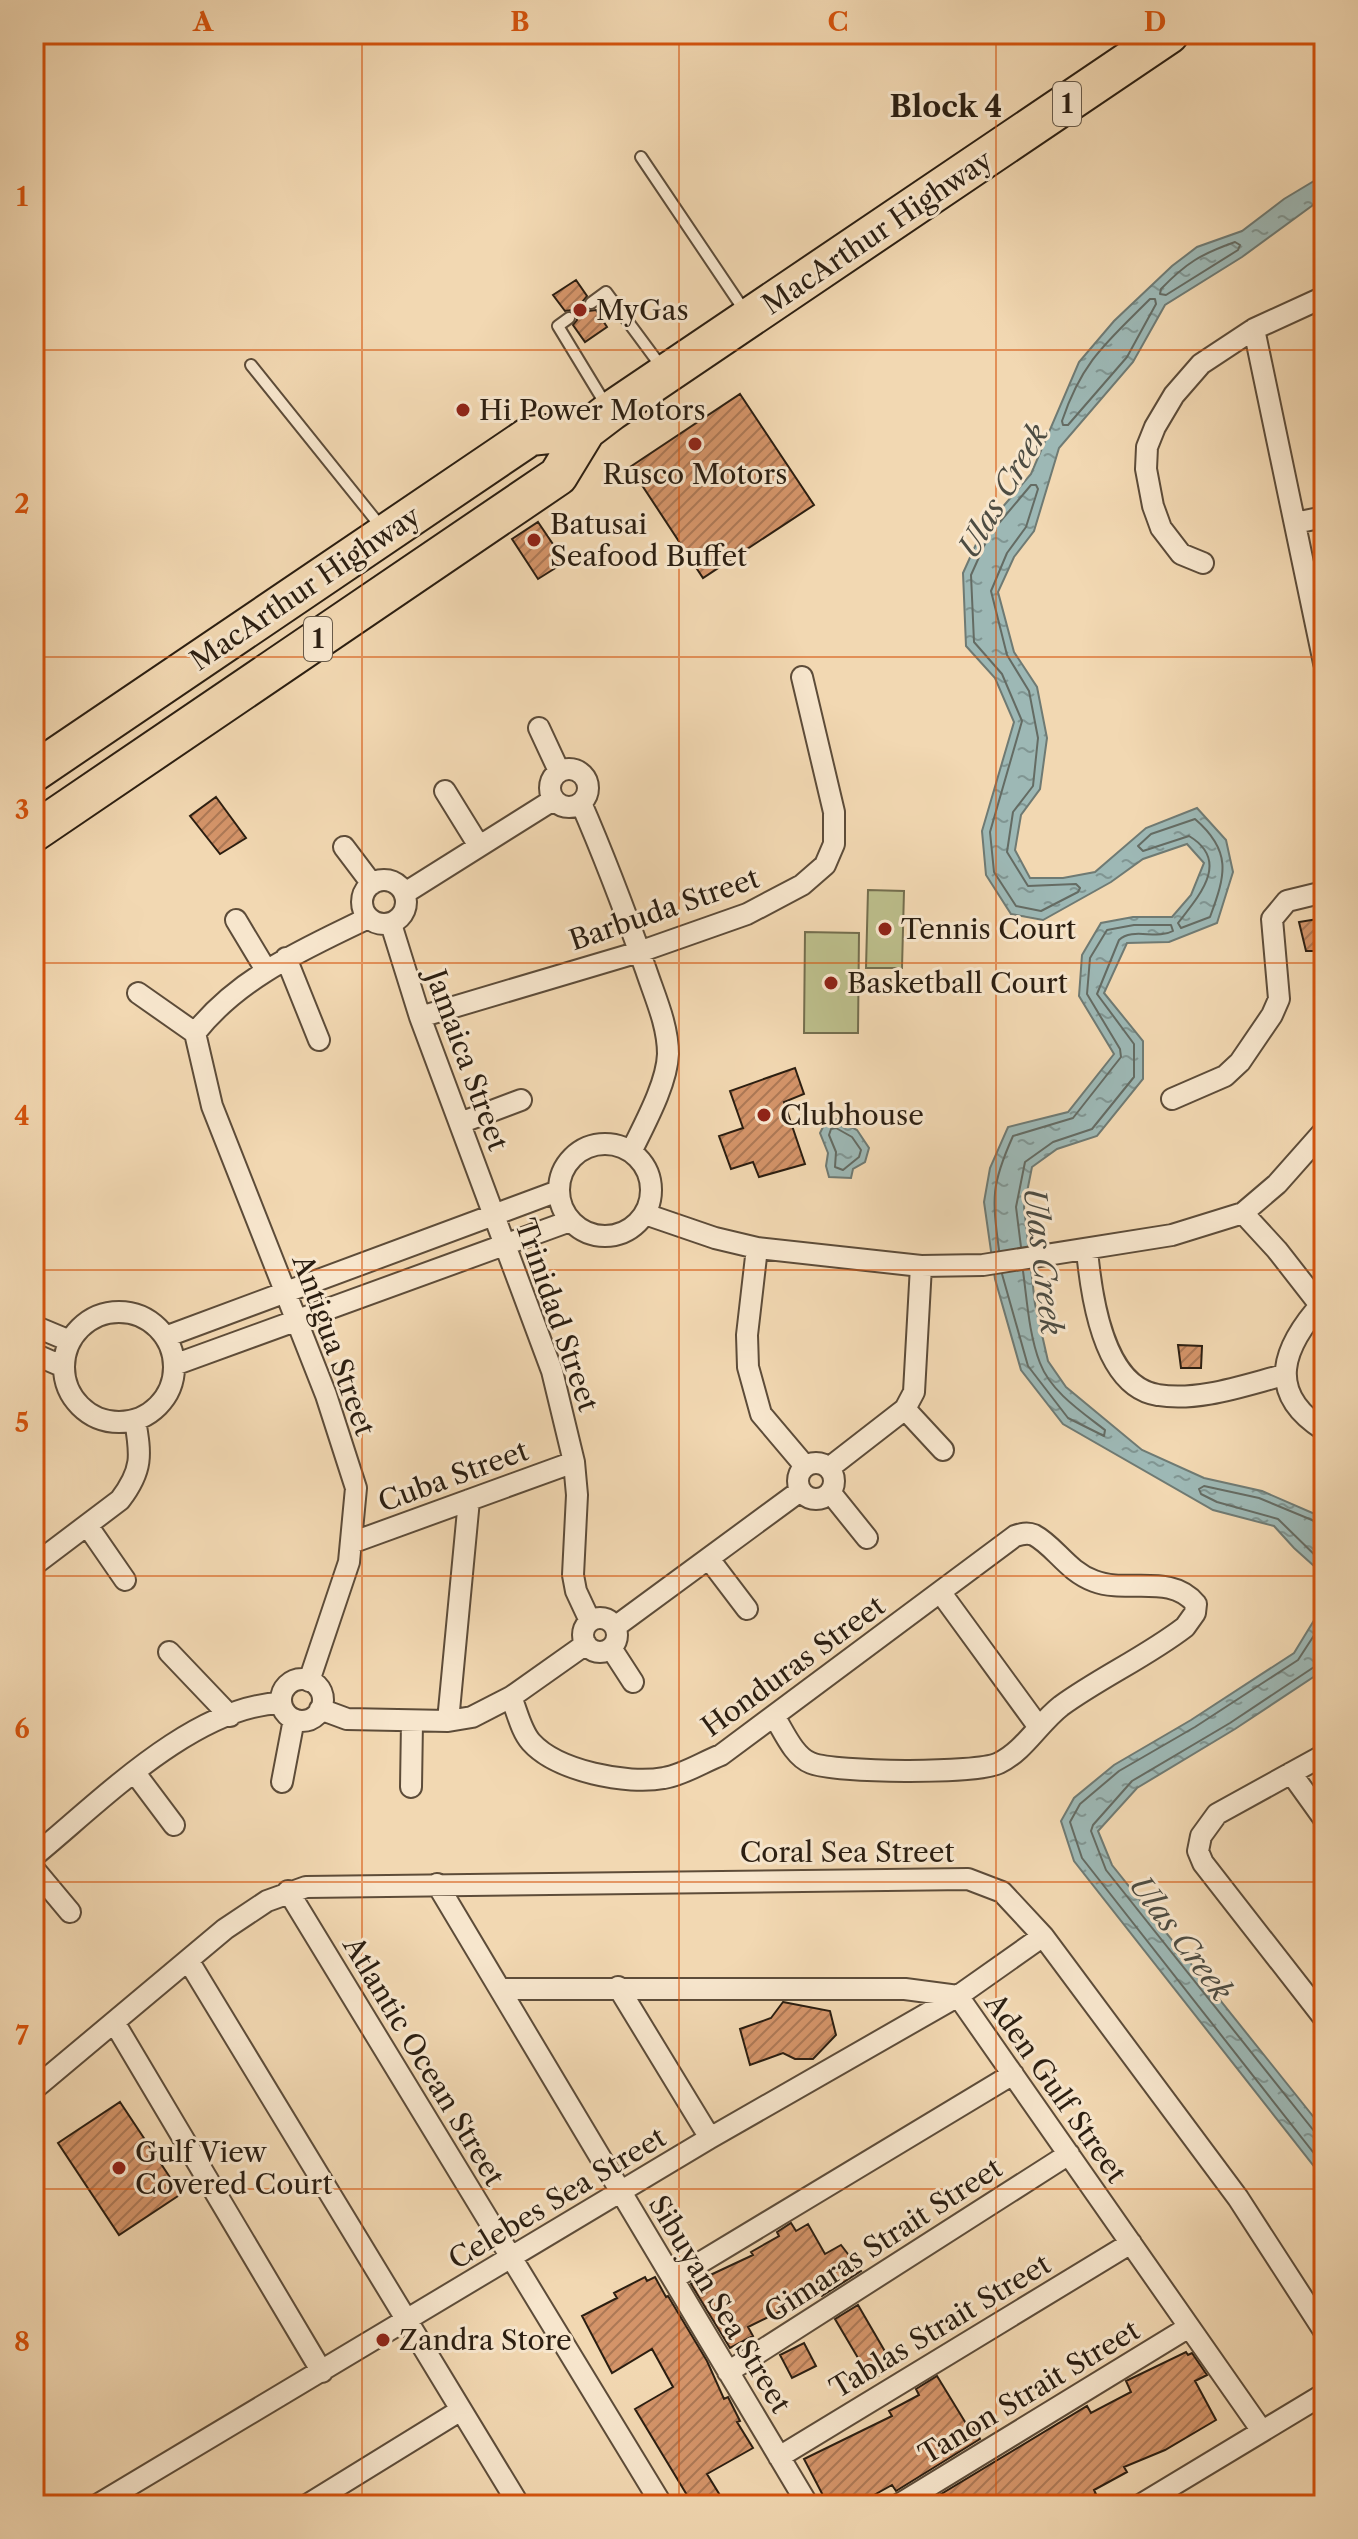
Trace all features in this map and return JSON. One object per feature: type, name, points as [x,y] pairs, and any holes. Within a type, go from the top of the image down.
[{"type":"highway","name":"MacArthur Highway","points":[[34,832],[558,476],[598,420],[1169,34]]},
{"type":"highway","name":"MacArthur Highway","points":[[34,772],[530,436],[598,420]]},
{"type":"street","points":[[1203,563],[1181,554],[1161,528],[1153,506],[1146,469],[1147,447],[1155,427],[1174,395],[1201,364],[1254,329],[1324,297]]},
{"type":"street","points":[[1254,329],[1324,663]]},
{"type":"street","points":[[1295,523],[1324,517]]},
{"type":"street","name":"Barbuda Street","points":[[420,1017],[639,952],[747,914],[802,885],[825,865],[834,844],[834,812],[802,677]]},
{"type":"street","points":[[539,728],[559,771]]},
{"type":"street","points":[[573,769],[585,777],[588,790],[581,803],[570,808],[553,800],[550,781],[559,771],[573,769]]},
{"type":"street","points":[[445,791],[479,846]]},
{"type":"street","points":[[405,893],[553,800]]},
{"type":"street","points":[[581,803],[661,1014],[668,1056],[660,1084],[631,1152]]},
{"type":"street","points":[[344,847],[372,884]]},
{"type":"street","points":[[394,882],[405,893],[407,901],[403,915],[391,924],[375,923],[368,918],[362,904],[363,896],[372,884],[394,882]]},
{"type":"street","points":[[1172,1099],[1216,1081],[1240,1062],[1272,1015],[1279,999],[1272,919],[1287,901],[1324,892]]},
{"type":"street","points":[[138,993],[195,1033],[228,997],[266,970],[368,918]]},
{"type":"street","points":[[236,920],[266,970]]},
{"type":"street","name":"Jamaica Street","points":[[391,924],[420,1017],[493,1215]]},
{"type":"street","points":[[286,958],[319,1040]]},
{"type":"street","name":"Antigua Street","points":[[195,1033],[212,1106],[298,1320],[356,1488],[349,1562],[309,1681]]},
{"type":"street","points":[[460,1123],[521,1100]]},
{"type":"street","points":[[645,1214],[715,1238],[757,1248],[921,1266],[983,1265],[1172,1235],[1243,1213],[1277,1184],[1324,1131]]},
{"type":"street","points":[[589,1146],[618,1146],[631,1152],[648,1174],[651,1188],[645,1214],[623,1233],[595,1236],[581,1230],[561,1207],[558,1191],[560,1176],[567,1164],[589,1146]]},
{"type":"street","points":[[165,1337],[558,1191]]},
{"type":"street","points":[[1243,1213],[1322,1303],[1290,1350],[1284,1375],[1290,1399],[1304,1417],[1324,1430]]},
{"type":"street","name":"Trinidad Street","points":[[493,1215],[552,1371],[574,1462],[577,1495],[573,1575],[576,1591],[590,1621]]},
{"type":"street","points":[[174,1365],[570,1221]]},
{"type":"street","points":[[757,1248],[747,1335],[748,1367],[761,1414],[805,1466]]},
{"type":"street","points":[[1087,1250],[1090,1287],[1098,1319],[1111,1354],[1129,1381],[1155,1395],[1188,1395],[1284,1375]]},
{"type":"street","points":[[829,1468],[905,1409],[914,1392],[921,1266]]},
{"type":"street","points":[[117,1312],[135,1315],[152,1323],[165,1337],[172,1350],[174,1365],[168,1393],[160,1405],[135,1420],[106,1421],[92,1416],[71,1395],[65,1381],[64,1367],[70,1341],[82,1326],[98,1316],[117,1312]]},
{"type":"street","points":[[34,1326],[70,1341]]},
{"type":"street","points":[[34,1354],[64,1367]]},
{"type":"street","points":[[905,1409],[943,1450]]},
{"type":"street","points":[[34,1565],[120,1500],[131,1486],[141,1457],[135,1420]]},
{"type":"street","name":"Cuba Street","points":[[351,1543],[574,1462]]},
{"type":"street","points":[[817,1463],[829,1468],[834,1480],[825,1497],[811,1499],[800,1491],[798,1477],[805,1466],[817,1463]]},
{"type":"street","points":[[615,1627],[800,1491]]},
{"type":"street","points":[[830,1492],[867,1538]]},
{"type":"street","points":[[448,1721],[469,1500]]},
{"type":"street","points":[[87,1525],[125,1580]]},
{"type":"street","name":"Honduras Street","points":[[511,1697],[528,1739],[541,1752],[578,1769],[633,1781],[667,1778],[721,1755],[1008,1541],[1025,1533],[1034,1535],[1062,1561],[1093,1581],[1107,1585],[1163,1587],[1185,1594],[1196,1604],[1195,1613],[1185,1627],[1062,1706],[1038,1726]]},
{"type":"street","points":[[709,1559],[747,1609]]},
{"type":"street","points":[[774,1716],[797,1752],[809,1763],[828,1767],[908,1771],[980,1770],[1012,1755],[1038,1726],[941,1593]]},
{"type":"street","points":[[601,1618],[615,1627],[617,1639],[606,1651],[595,1651],[586,1644],[583,1632],[590,1621],[601,1618]]},
{"type":"street","points":[[320,1709],[347,1719],[412,1722],[472,1717],[511,1697],[586,1644]]},
{"type":"street","points":[[611,1648],[633,1682]]},
{"type":"street","points":[[169,1652],[230,1716]]},
{"type":"street","points":[[34,1856],[184,1735],[257,1706],[287,1711],[309,1719],[320,1709],[322,1696],[315,1684],[309,1681],[295,1680],[283,1690],[287,1711],[282,1782]]},
{"type":"street","points":[[411,1787],[412,1722]]},
{"type":"street","points":[[1324,1755],[1217,1814],[1201,1836],[1198,1851],[1203,1863],[1324,2018]]},
{"type":"street","points":[[135,1773],[174,1825]]},
{"type":"street","points":[[1291,1773],[1324,1819]]},
{"type":"street","points":[[34,1869],[70,1912]]},
{"type":"street","name":"Coral Sea Street","points":[[288,1891],[325,1885],[968,1879],[1002,1892],[1043,1936],[1238,2198],[1324,2331]]},
{"type":"street","name":"Sibuyan Sea Street","points":[[437,1884],[808,2505]]},
{"type":"street","points":[[34,2089],[237,1921],[288,1891]]},
{"type":"street","name":"Atlantic Ocean Street","points":[[288,1891],[662,2505]]},
{"type":"street","name":"Celebes Sea Street","points":[[97,2505],[710,2138],[958,1996],[1043,1936]]},
{"type":"street","points":[[188,1960],[461,2410],[512,2502]]},
{"type":"street","points":[[618,1987],[710,2138]]},
{"type":"street","name":"Aden Gulf Street","points":[[500,1989],[905,1989],[958,1996],[1262,2431]]},
{"type":"street","points":[[114,2022],[322,2372]]},
{"type":"street","points":[[673,2279],[1013,2074]]},
{"type":"street","name":"Gimaras Strait Street","points":[[728,2372],[1069,2154]]},
{"type":"street","name":"Tablas Strait Street","points":[[779,2457],[1131,2243]]},
{"type":"street","name":"Tanon Strait Street","points":[[898,2505],[1189,2327]]},
{"type":"street","points":[[1140,2505],[1324,2394]]},
{"type":"street","points":[[307,2505],[461,2410]]},
{"type":"lane","points":[[641,157],[749,318]]},
{"type":"lane","points":[[591,303],[606,292],[666,374]]},
{"type":"lane","points":[[569,318],[558,326],[598,420]]},
{"type":"lane","points":[[251,365],[386,533]]},
{"type":"green space","name":"Tennis Court","points":[[868,890],[904,891],[902,968],[866,968]]},
{"type":"green space","name":"Basketball Court","points":[[805,932],[859,933],[858,1033],[804,1033]]},
{"type":"water","points":[[1324,175],[1324,197],[1242,257],[1165,305],[1133,362],[1059,448],[1034,531],[1014,557],[998,592],[1014,652],[1037,687],[1047,738],[1040,789],[1021,815],[1015,850],[1030,878],[1063,878],[1095,872],[1146,828],[1197,808],[1226,840],[1233,872],[1217,923],[1169,942],[1127,943],[1104,993],[1143,1041],[1143,1079],[1097,1136],[1057,1149],[1032,1167],[1024,1207],[1035,1304],[1048,1361],[1066,1387],[1142,1450],[1204,1478],[1262,1491],[1324,1518],[1324,1575],[1274,1526],[1213,1510],[1063,1424],[1021,1370],[995,1279],[984,1202],[990,1168],[1008,1127],[1068,1112],[1114,1054],[1079,996],[1082,955],[1101,923],[1133,917],[1172,917],[1191,895],[1204,863],[1187,844],[1143,859],[1111,882],[1043,920],[1011,914],[986,875],[982,831],[1014,722],[995,678],[966,646],[963,573],[982,531],[1031,474],[1079,362],[1114,321],[1172,266],[1197,247],[1242,231],[1284,199]]},
{"type":"water","points":[[836,1119],[857,1130],[869,1148],[865,1162],[853,1169],[851,1178],[829,1177],[826,1166],[828,1153],[820,1133],[826,1121]]},
{"type":"water","points":[[1324,1604],[1324,1670],[1235,1729],[1137,1788],[1098,1831],[1112,1865],[1324,2130],[1324,2179],[1074,1861],[1061,1821],[1074,1798],[1114,1765],[1191,1720],[1294,1653]]},
{"type":"building","name":"MyGas","points":[[576,280],[587,296],[583,301],[584,307],[589,311],[596,310],[607,327],[585,342],[573,325],[577,320],[576,314],[572,310],[565,311],[553,295]]},
{"type":"building","points":[[740,394],[814,505],[703,578],[630,467]]},
{"type":"building","points":[[538,522],[565,562],[538,579],[512,539]]},
{"type":"building","points":[[216,797],[246,838],[220,854],[190,816]]},
{"type":"building","points":[[1324,918],[1324,951],[1306,951],[1299,922]]},
{"type":"building","name":"Clubhouse","points":[[795,1068],[804,1094],[784,1102],[805,1164],[759,1177],[753,1162],[731,1169],[719,1136],[743,1128],[730,1091]]},
{"type":"building","points":[[1178,1345],[1202,1346],[1201,1368],[1181,1368]]},
{"type":"building","points":[[783,2002],[830,2011],[836,2035],[813,2059],[795,2059],[783,2053],[750,2065],[740,2029],[771,2018]]},
{"type":"building","name":"Gulf View Covered Court","points":[[120,2102],[181,2194],[119,2235],[58,2143]]},
{"type":"building","points":[[791,2223],[796,2231],[808,2224],[825,2254],[841,2245],[861,2271],[822,2296],[820,2293],[787,2312],[785,2309],[748,2327],[753,2336],[730,2348],[691,2284],[753,2255],[751,2252],[779,2236],[777,2232]]},
{"type":"building","points":[[645,2277],[647,2281],[655,2277],[668,2296],[707,2361],[724,2399],[728,2397],[740,2421],[737,2422],[753,2448],[707,2474],[726,2505],[693,2505],[635,2409],[673,2387],[652,2349],[612,2373],[582,2316],[617,2298],[614,2293]]},
{"type":"building","points":[[858,2305],[894,2367],[871,2380],[835,2319]]},
{"type":"building","points":[[804,2343],[816,2366],[792,2378],[780,2355]]},
{"type":"building","points":[[1186,2352],[1188,2355],[1192,2353],[1207,2375],[1195,2381],[1216,2420],[1165,2450],[1124,2467],[1127,2472],[1094,2490],[1096,2494],[1075,2505],[923,2505],[1087,2406],[1091,2413],[1131,2392],[1126,2381]]},
{"type":"building","points":[[937,2376],[970,2430],[974,2428],[980,2439],[896,2491],[892,2485],[856,2505],[828,2505],[804,2459],[892,2416],[889,2411],[919,2395],[916,2389]]},
{"type":"place","name":"MyGas","points":[[580,310]]},
{"type":"place","name":"Hi Power Motors","points":[[463,410]]},
{"type":"place","name":"Rusco Motors","points":[[695,444]]},
{"type":"place","name":"Batusai Seafood Buffet","points":[[534,540]]},
{"type":"place","name":"Tennis Court","points":[[885,929]]},
{"type":"place","name":"Basketball Court","points":[[831,983]]},
{"type":"place","name":"Clubhouse","points":[[764,1115]]},
{"type":"place","name":"Gulf View Covered Court","points":[[119,2168]]},
{"type":"place","name":"Zandra Store","points":[[383,2340]]},
{"type":"district","name":"Block 4","points":[[946,106]]},
{"type":"water label","name":"Ulas Creek","points":[[1003,491]]},
{"type":"water label","name":"Ulas Creek","points":[[1043,1261]]},
{"type":"water label","name":"Ulas Creek","points":[[1181,1938]]}]
